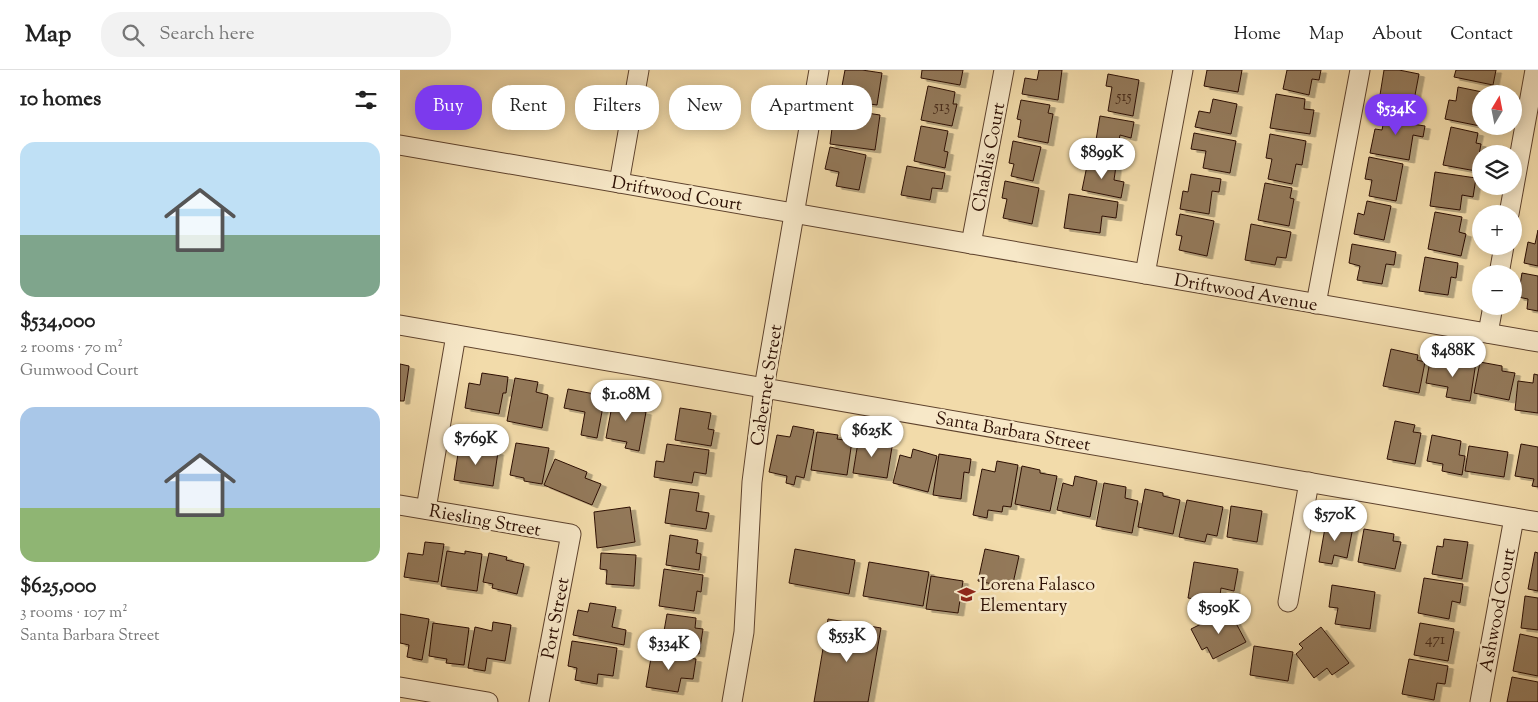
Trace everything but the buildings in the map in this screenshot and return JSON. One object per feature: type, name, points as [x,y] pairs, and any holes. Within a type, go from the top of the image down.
[{"type":"street","points":[[619,183],[638,70]]},
{"type":"street","name":"Cabernet Street","points":[[732,702],[744,632],[752,482],[764,388],[819,70]]},
{"type":"street","name":"Chablis Court","points":[[963,243],[1004,70]]},
{"type":"street","points":[[1145,274],[1183,70]]},
{"type":"street","points":[[1316,304],[1360,70]]},
{"type":"street","points":[[1511,205],[1535,70]]},
{"type":"street","name":"Driftwood Court","points":[[400,145],[963,243]]},
{"type":"street","name":"Driftwood Avenue","points":[[963,243],[1538,342]]},
{"type":"street","points":[[1488,333],[1491,315]]},
{"type":"street","name":"Santa Barbara Street","points":[[400,325],[1538,522]]},
{"type":"street","points":[[426,509],[456,335]]},
{"type":"street","points":[[1288,602],[1308,482]]},
{"type":"street","name":"Riesling Street","points":[[400,505],[570,534]]},
{"type":"street","name":"Ashwood Court","points":[[1480,702],[1514,518]]},
{"type":"street","name":"Port Street","points":[[539,702],[570,534]]},
{"type":"street","points":[[400,687],[488,702]]},
{"type":"place","name":"Lorena Falasco Elementary","points":[[966,594]]}]
